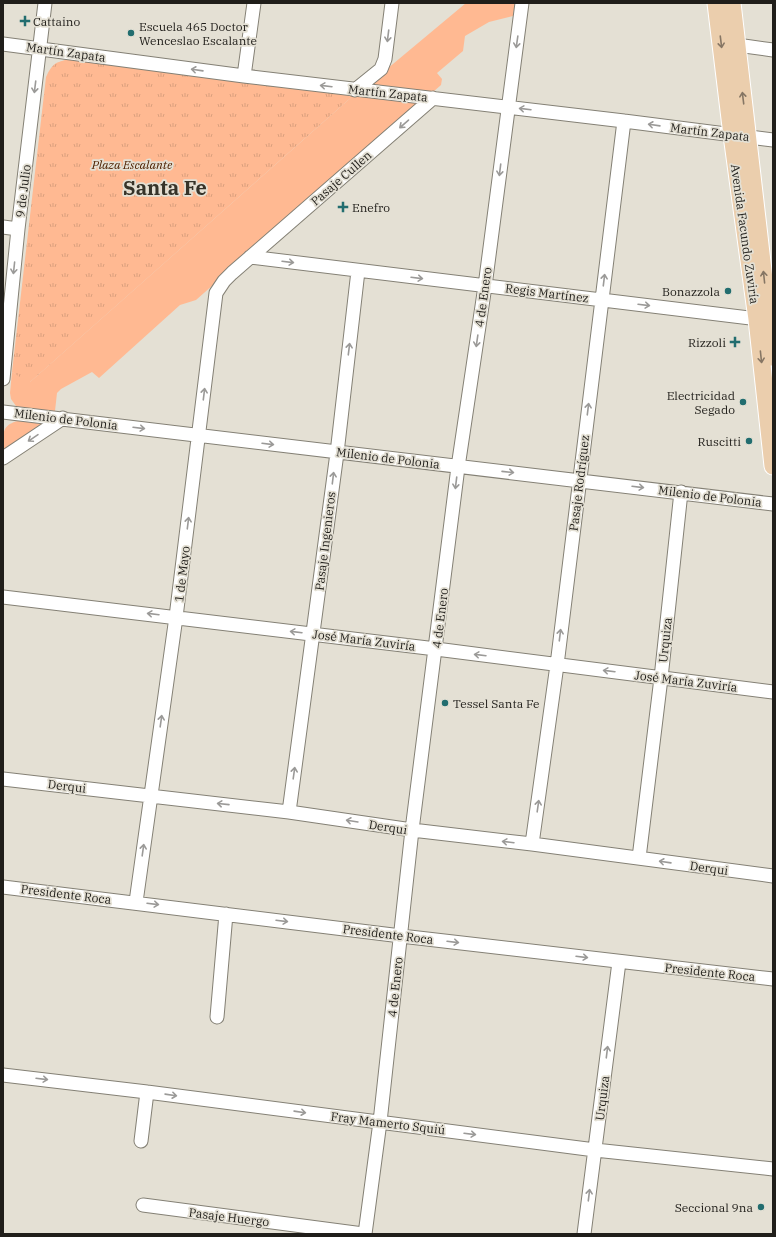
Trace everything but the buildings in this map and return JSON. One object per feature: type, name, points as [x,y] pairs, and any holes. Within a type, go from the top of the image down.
[{"type":"main road","name":"Avenida Facundo Zuviría","points":[[716,3],[740,136],[766,320],[773,357]]},
{"type":"main road","name":"Avenida Facundo Zuviría","points":[[732,3],[737,45],[740,136]]},
{"type":"main road","name":"Avenida Facundo Zuviría","points":[[766,320],[773,466]]},
{"type":"street","name":"9 de Julio","points":[[3,379],[18,229],[45,3]]},
{"type":"street","points":[[244,76],[254,3]]},
{"type":"street","points":[[355,90],[381,69],[385,59],[392,3]]},
{"type":"street","name":"4 de Enero","points":[[364,1234],[380,1122],[412,830],[458,467],[485,286],[522,3]]},
{"type":"street","name":"Martín Zapata","points":[[3,44],[355,90],[433,98],[773,140]]},
{"type":"street","points":[[737,45],[773,50]]},
{"type":"street","name":"Pasaje Cullen","points":[[250,257],[433,98]]},
{"type":"street","name":"Pasaje Rodríguez","points":[[532,844],[557,665],[624,121]]},
{"type":"street","points":[[3,228],[18,229]]},
{"type":"street","name":"Regis Martínez","points":[[250,257],[766,320]]},
{"type":"street","name":"1 de Mayo","points":[[136,902],[176,617],[216,293],[224,281],[250,257]]},
{"type":"street","name":"Pasaje Ingenieros","points":[[289,812],[337,452],[358,271]]},
{"type":"street","name":"Milenio de Polonia","points":[[3,412],[773,504]]},
{"type":"street","points":[[3,458],[63,418]]},
{"type":"street","name":"Urquiza","points":[[639,858],[661,678],[681,492]]},
{"type":"street","name":"José María Zuviría","points":[[3,596],[773,692]]},
{"type":"street","name":"Derqui","points":[[3,779],[289,812],[412,830],[532,844],[773,876]]},
{"type":"street","name":"Presidente Roca","points":[[3,887],[136,902],[401,936],[773,979]]},
{"type":"street","points":[[217,1017],[226,914]]},
{"type":"street","name":"Urquiza","points":[[584,1234],[619,962]]},
{"type":"street","name":"Fray Mamerto Squiú","points":[[3,1075],[147,1092],[595,1150],[773,1169]]},
{"type":"street","points":[[141,1141],[147,1092]]},
{"type":"street","name":"Pasaje Huergo","points":[[143,1205],[364,1234]]},
{"type":"green space","points":[[466,3],[515,3],[513,16],[489,22],[465,36],[463,51],[437,73],[442,79],[441,85],[433,92],[369,84]]},
{"type":"green space","name":"Plaza Escalante","points":[[70,59],[355,94],[29,383],[12,372],[46,77],[50,69],[55,64]]},
{"type":"green space","points":[[355,94],[421,102],[196,300],[180,305],[99,378],[92,372],[61,389],[57,393],[55,411],[22,408],[16,406],[11,399],[10,393],[12,372],[30,382]]},
{"type":"green space","points":[[18,421],[44,424],[3,452],[3,437],[5,429],[8,425]]},
{"type":"place","name":"Cattaino","points":[[25,21]]},
{"type":"place","name":"Escuela 465 Doctor Wenceslao Escalante","points":[[131,33]]},
{"type":"place","name":"Enefro","points":[[343,207]]},
{"type":"place","name":"Bonazzola","points":[[728,291]]},
{"type":"place","name":"Rizzoli","points":[[735,342]]},
{"type":"place","name":"Electricidad Segado","points":[[743,402]]},
{"type":"place","name":"Ruscitti","points":[[749,441]]},
{"type":"place","name":"Tessel Santa Fe","points":[[445,703]]},
{"type":"place","name":"Seccional 9na","points":[[761,1207]]},
{"type":"district","name":"Santa Fe","points":[[165,187]]}]
